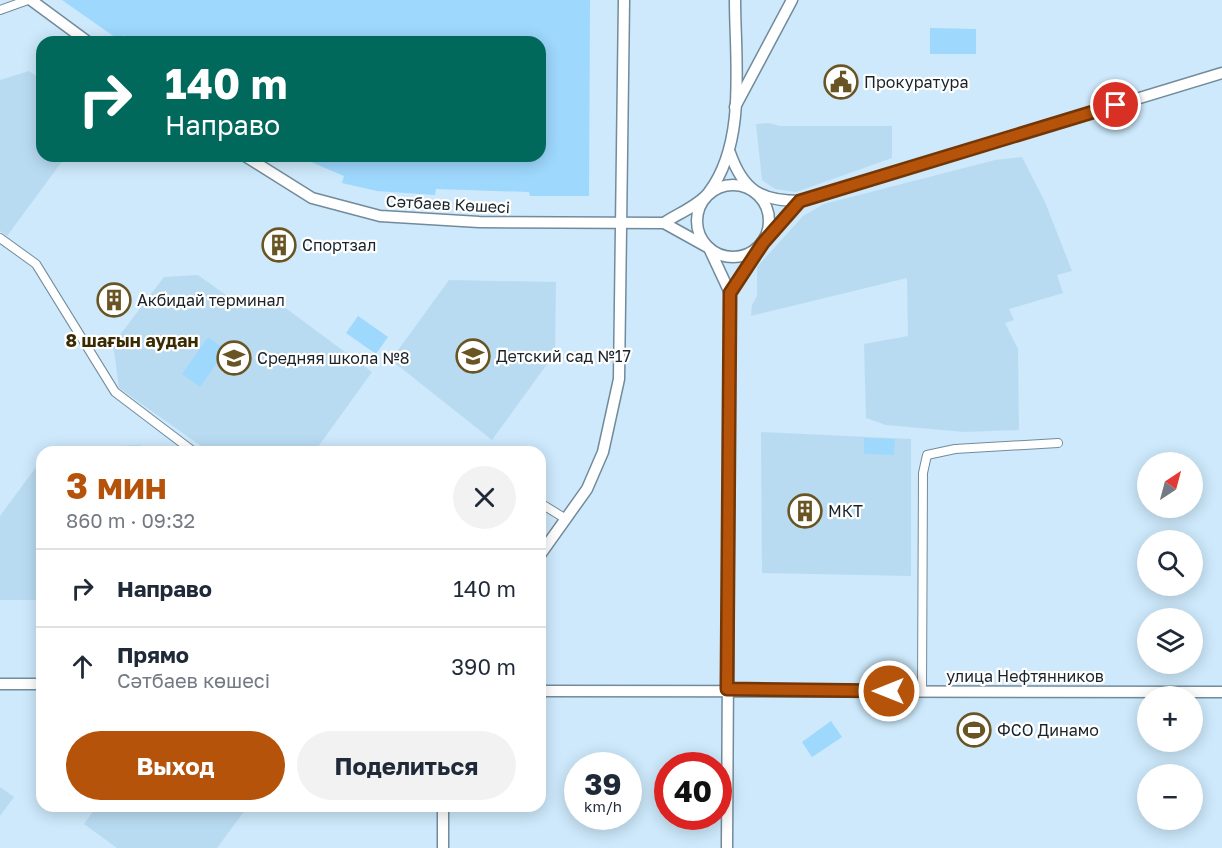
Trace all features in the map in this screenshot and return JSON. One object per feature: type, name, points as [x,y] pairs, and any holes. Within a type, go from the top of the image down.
[{"type":"main road","points":[[29,0],[80,36]]},
{"type":"main road","points":[[546,547],[588,489],[603,452],[619,379],[623,222],[624,0]]},
{"type":"main road","points":[[727,848],[730,293],[697,227],[699,209],[730,153],[735,107],[735,0]]},
{"type":"main road","points":[[735,107],[792,0]]},
{"type":"main road","points":[[664,223],[717,188],[738,185],[758,194],[800,201],[1222,73]]},
{"type":"main road","points":[[709,248],[731,257],[743,256],[763,243],[770,223],[765,202],[738,176],[730,153]]},
{"type":"main road","name":"Сәтбаев Көшесі","points":[[255,162],[312,198],[380,216],[479,222],[664,223],[709,248]]},
{"type":"main road","points":[[730,293],[763,243],[800,201]]},
{"type":"main road","points":[[0,684],[36,684]]},
{"type":"main road","name":"улица Нефтянников","points":[[546,691],[727,689],[1222,692]]},
{"type":"main road","points":[[443,812],[443,848]]},
{"type":"street","points":[[0,10],[29,0]]},
{"type":"street","points":[[0,238],[36,264],[115,392],[186,446]]},
{"type":"street","points":[[922,691],[923,472],[927,455],[955,449],[1058,443]]},
{"type":"street","points":[[546,507],[566,519]]},
{"type":"shaded area","points":[[62,0],[590,0],[589,196],[530,196],[529,192],[436,189],[435,195],[377,191],[342,183],[344,176],[311,162],[546,162],[546,36],[113,36]]},
{"type":"shaded area","points":[[930,28],[976,29],[976,54],[930,54]]},
{"type":"shaded area","points":[[29,71],[36,76],[36,162],[62,162],[7,236],[0,231],[0,80]]},
{"type":"shaded area","points":[[769,123],[780,126],[892,126],[892,158],[796,192],[775,189],[762,180],[756,124]]},
{"type":"shaded area","points":[[1022,157],[1045,202],[1072,271],[1057,275],[1063,293],[1009,309],[1014,320],[1005,323],[1018,349],[1019,430],[964,432],[886,425],[866,418],[864,344],[908,336],[907,278],[751,316],[752,305],[757,296],[757,267],[803,216],[824,204],[995,160]]},
{"type":"shaded area","name":"Средняя школа №8","points":[[198,275],[244,308],[276,301],[372,372],[319,446],[201,446],[119,388],[113,344],[164,277]]},
{"type":"shaded area","name":"Детский сад №17","points":[[449,280],[556,282],[555,353],[492,440],[391,360]]},
{"type":"shaded area","points":[[358,316],[388,337],[376,354],[346,333]]},
{"type":"shaded area","points":[[208,337],[226,350],[200,387],[182,374]]},
{"type":"shaded area","points":[[761,432],[911,439],[911,576],[762,573]]},
{"type":"shaded area","points":[[864,438],[895,439],[894,455],[864,454]]},
{"type":"shaded area","points":[[36,467],[36,600],[0,600],[0,516]]},
{"type":"shaded area","points":[[831,721],[842,737],[812,757],[802,742]]},
{"type":"shaded area","points":[[0,787],[14,797],[0,816]]},
{"type":"shaded area","points":[[93,812],[244,812],[217,848],[117,848],[84,824]]},
{"type":"place","name":"Прокуратура","points":[[841,82]]},
{"type":"place","name":"Спортзал","points":[[279,245]]},
{"type":"place","name":"Акбидай терминал","points":[[114,300]]},
{"type":"place","name":"Детский сад №17","points":[[473,356]]},
{"type":"place","name":"Средняя школа №8","points":[[234,358]]},
{"type":"place","name":"МКТ","points":[[805,511]]},
{"type":"place","name":"ФСО Динамо","points":[[974,730]]},
{"type":"district","name":"8 шағын аудан","points":[[132,340]]},
{"type":"route","points":[[889,691],[727,689],[730,293],[763,243],[800,201],[1116,105]]}]
